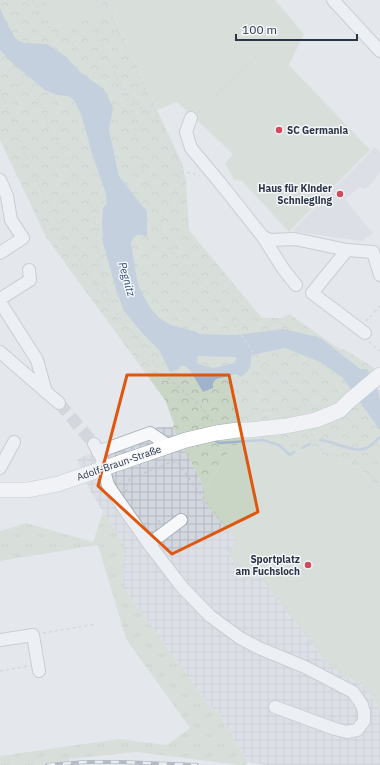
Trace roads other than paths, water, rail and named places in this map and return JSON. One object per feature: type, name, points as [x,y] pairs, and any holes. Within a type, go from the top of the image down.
[{"type":"main road","name":"Adolf-Braun-Straße","points":[[0,490],[28,490],[48,486],[236,425],[248,426],[323,411],[348,401],[377,378]]},
{"type":"street","points":[[333,0],[380,51]]},
{"type":"street","points":[[191,118],[186,132],[192,148],[263,237],[284,270],[296,285]]},
{"type":"street","points":[[0,180],[7,196],[11,220],[23,238],[0,253]]},
{"type":"street","points":[[263,237],[270,240],[295,239],[347,250],[376,251],[380,275]]},
{"type":"street","points":[[347,250],[312,293],[364,329]]},
{"type":"street","points":[[0,299],[30,280],[29,270]]},
{"type":"street","points":[[0,302],[37,360],[46,392]]},
{"type":"street","points":[[0,352],[59,403]]},
{"type":"street","points":[[169,446],[150,433],[96,448],[101,456],[108,484],[116,497],[182,587],[210,616],[240,638],[259,648],[305,667],[353,692],[362,705],[364,721],[357,730],[347,732],[275,707]]},
{"type":"street","points":[[0,468],[14,442]]},
{"type":"street","points":[[149,544],[181,520]]},
{"type":"street","points":[[0,640],[33,635],[39,668]]},
{"type":"water","name":"Pegnitz","points":[[0,8],[16,39],[24,43],[47,44],[65,56],[80,72],[104,89],[113,108],[109,130],[119,176],[147,211],[147,236],[137,235],[133,238],[131,244],[138,285],[149,306],[159,318],[171,325],[197,332],[199,334],[235,335],[284,329],[321,338],[360,369],[367,369],[376,386],[380,400],[380,430],[342,377],[320,362],[285,348],[251,355],[250,368],[241,377],[237,374],[216,379],[213,383],[213,388],[203,392],[190,370],[185,366],[180,366],[179,369],[170,372],[159,350],[143,334],[124,311],[117,293],[103,243],[103,208],[107,203],[105,191],[93,157],[81,114],[74,100],[68,96],[57,95],[45,90],[12,63],[0,50]],"holes":[[[198,356],[237,358],[234,363],[213,368],[198,364],[197,360]]]},
{"type":"waterway","points":[[320,440],[350,448],[362,449],[369,447],[380,437]]},
{"type":"waterway","points":[[213,439],[219,443],[263,440],[279,445],[290,455],[294,452]]},
{"type":"waterway","points":[[302,448],[310,444]]},
{"type":"tunnel","points":[[59,403],[94,444]]},
{"type":"railway","points":[[47,765],[85,762],[197,765]]},
{"type":"place","name":"SC Germania","points":[[279,130]]},
{"type":"place","name":"Haus für Kinder Schniegling","points":[[340,194]]},
{"type":"place","name":"Sportplatz am Fuchsloch","points":[[308,565]]}]
